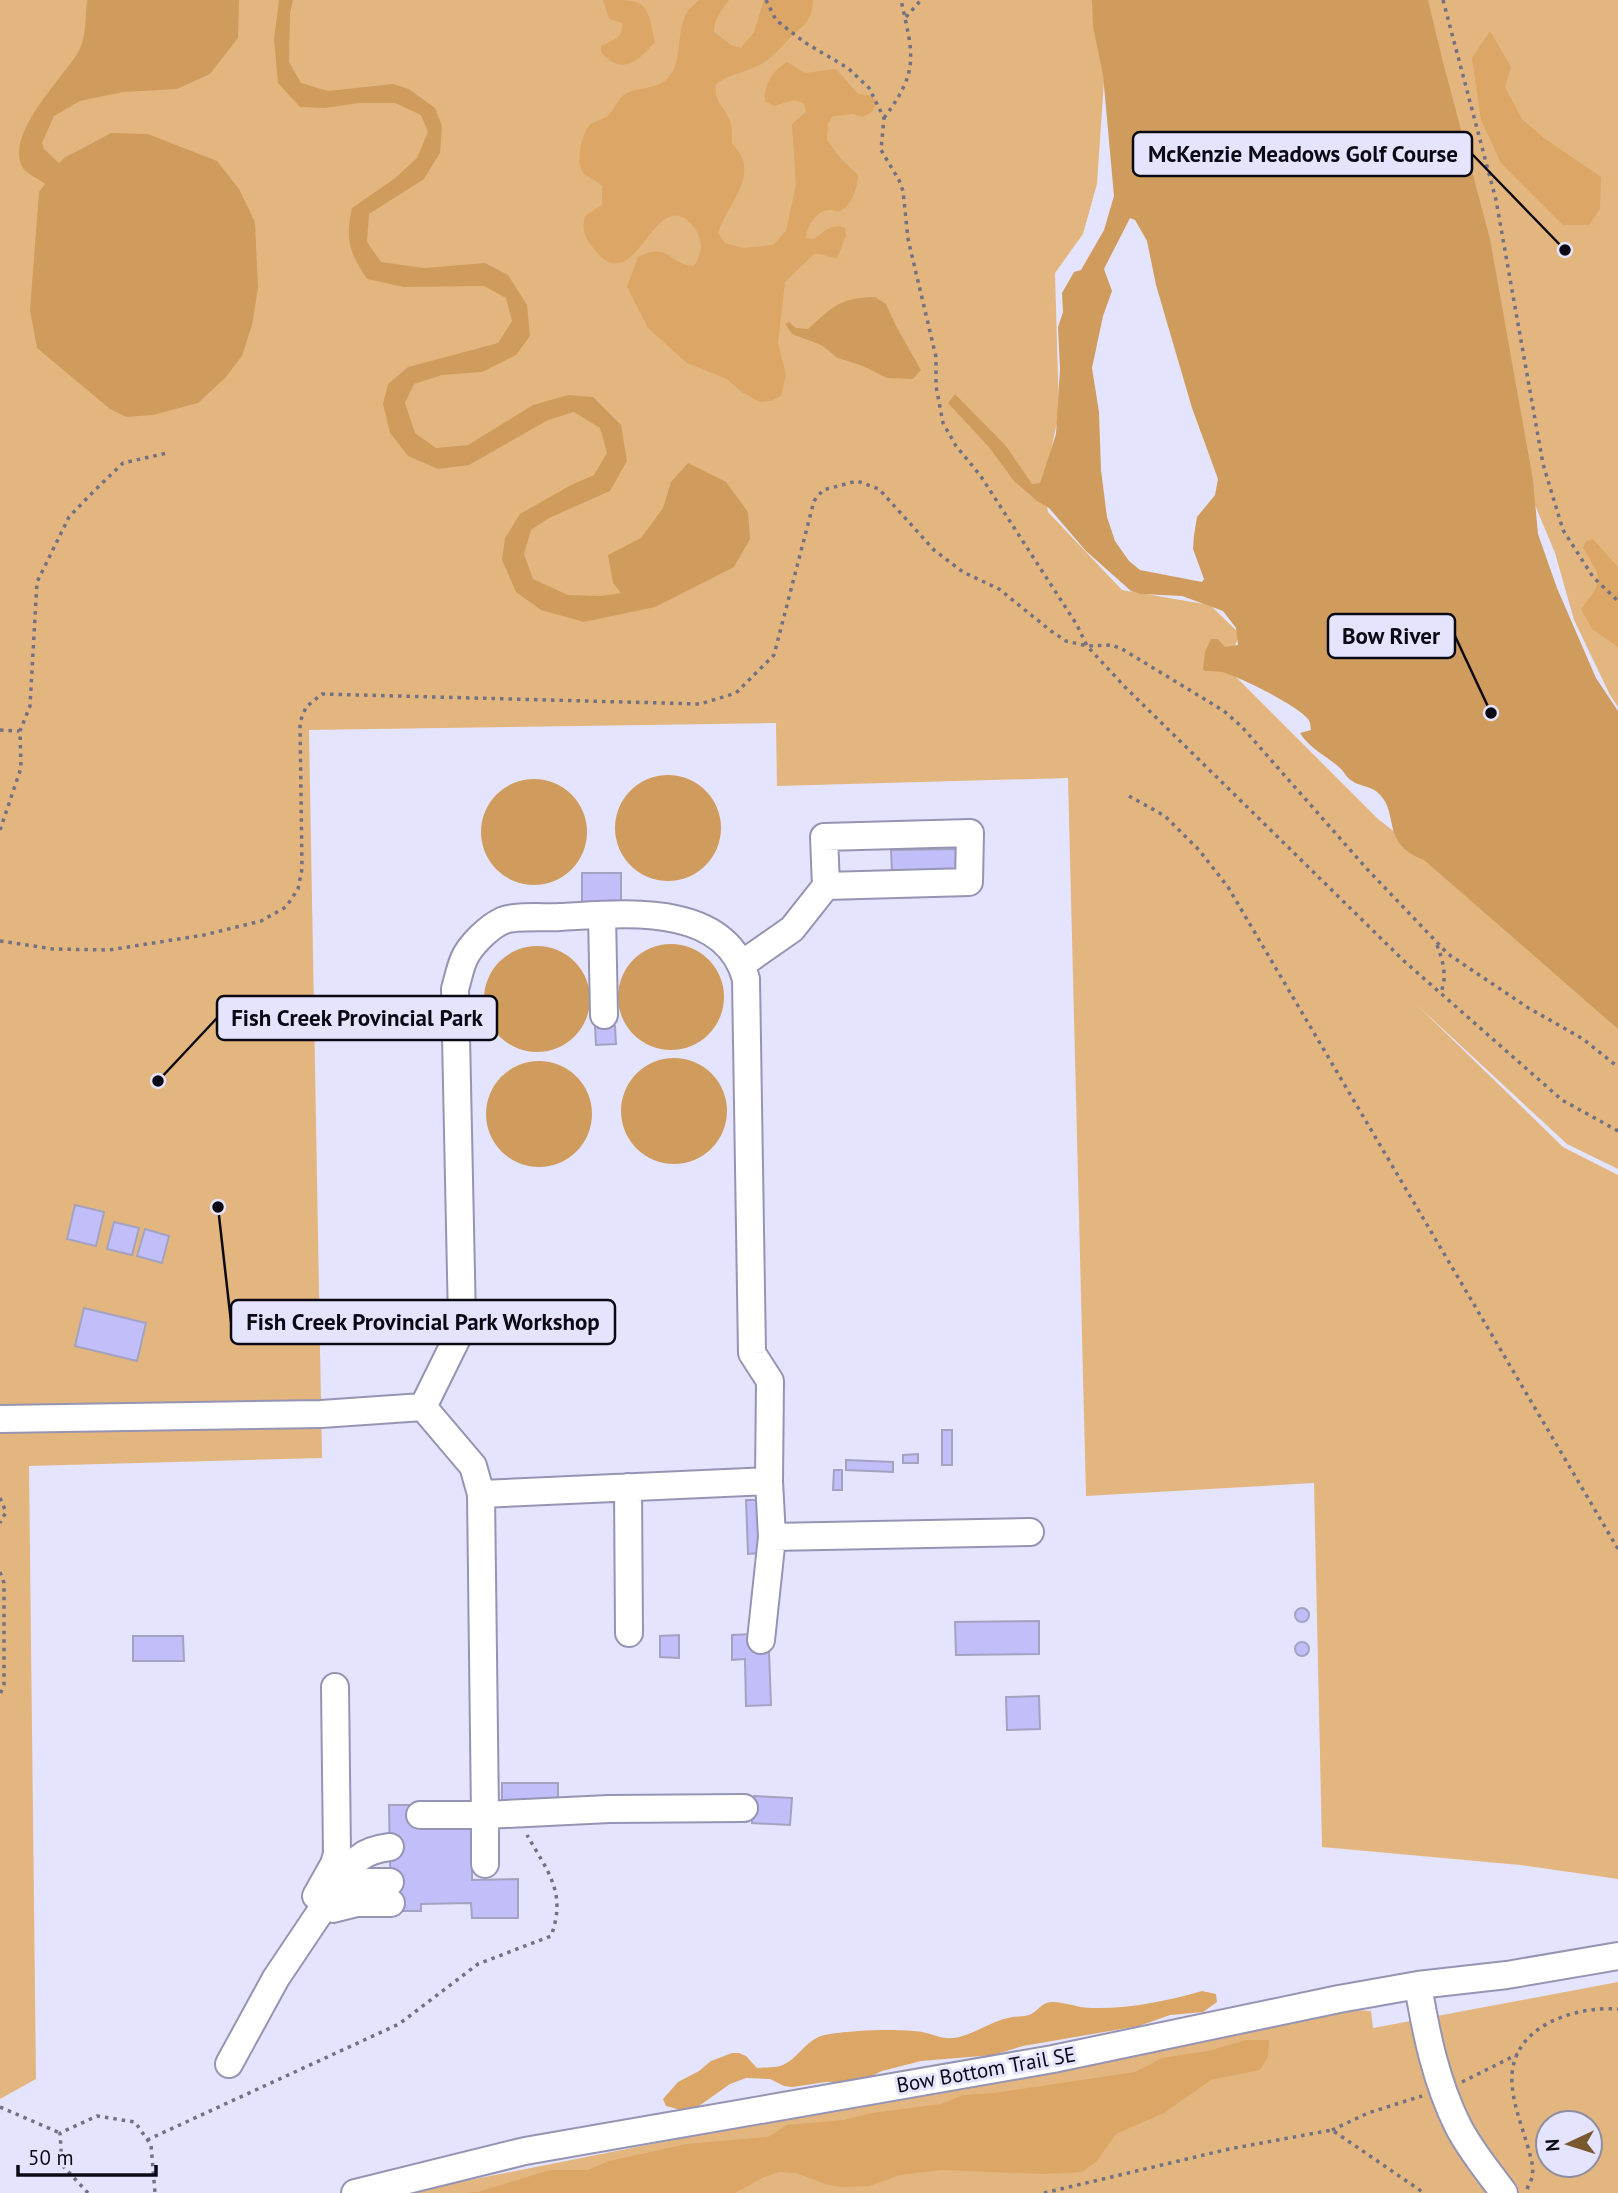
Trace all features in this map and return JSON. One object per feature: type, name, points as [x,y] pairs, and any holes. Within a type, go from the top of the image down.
[{"type":"street","points":[[742,964],[792,929],[826,886],[824,837],[970,833],[970,882],[826,886]]},
{"type":"street","points":[[603,915],[604,1015]]},
{"type":"street","points":[[423,1408],[459,1334],[461,1321],[455,989],[465,957],[481,938],[503,920],[603,915],[668,916],[691,922],[722,941],[742,964],[746,979],[752,1353],[770,1381],[769,1481],[772,1537],[761,1640]]},
{"type":"street","points":[[0,1419],[321,1414],[423,1408]]},
{"type":"street","points":[[423,1408],[472,1466],[481,1494],[492,1815],[485,1864]]},
{"type":"street","points":[[481,1494],[769,1481]]},
{"type":"street","points":[[628,1487],[629,1633]]},
{"type":"street","points":[[772,1537],[1030,1532]]},
{"type":"street","points":[[329,1898],[316,1896],[337,1854],[335,1687]]},
{"type":"street","points":[[420,1815],[744,1808]]},
{"type":"street","points":[[229,2064],[276,1978],[356,1858],[373,1849],[390,1847]]},
{"type":"street","points":[[329,1898],[333,1909],[390,1892]]},
{"type":"street","name":"Bow Bottom Trail SE","points":[[355,2193],[526,2151],[1053,2059],[1339,1999],[1618,1956]]},
{"type":"street","points":[[1418,1985],[1428,2043],[1457,2125],[1474,2154],[1515,2191]]},
{"type":"path","points":[[766,0],[776,20],[804,42],[848,68],[869,88],[884,118]]},
{"type":"path","points":[[901,0],[911,48],[911,69],[902,94],[884,118],[881,150],[903,191],[910,248],[936,357],[936,386],[943,423],[956,446],[980,475],[1077,625],[1087,646],[1179,742],[1354,915],[1440,994],[1562,1100],[1618,1131]]},
{"type":"path","points":[[905,18],[921,0]]},
{"type":"path","points":[[1443,0],[1496,200],[1544,464],[1563,530],[1593,577],[1618,601]]},
{"type":"path","points":[[0,830],[21,768],[20,732],[30,706],[37,582],[69,517],[123,463],[167,453]]},
{"type":"path","points":[[0,941],[53,949],[109,950],[204,935],[261,921],[286,907],[298,889],[302,869],[300,722],[306,707],[322,694],[700,704],[736,693],[774,655],[814,501],[823,490],[857,481],[879,489],[934,550],[963,572],[999,589],[1059,636],[1087,646],[1112,645],[1122,649],[1224,711],[1268,755],[1367,869],[1448,954],[1583,1039],[1618,1068]]},
{"type":"path","points":[[0,730],[20,732]]},
{"type":"path","points":[[1129,796],[1165,816],[1199,850],[1227,887],[1618,1549]]},
{"type":"path","points":[[1435,941],[1444,971],[1444,986],[1440,994]]},
{"type":"path","points":[[0,1498],[6,1512],[0,1523]]},
{"type":"path","points":[[0,1572],[4,1583],[4,1684],[0,1695]]},
{"type":"path","points":[[147,2140],[399,2024],[478,1964],[551,1937],[558,1918],[555,1885],[526,1833],[492,1815]]},
{"type":"path","points":[[1515,2191],[1532,2178],[1533,2168],[1512,2085],[1512,2070],[1518,2054],[1538,2028],[1558,2018],[1584,2010],[1618,2009]]},
{"type":"path","points":[[1453,2085],[1518,2054]]},
{"type":"path","points":[[1044,2193],[1229,2149],[1332,2130],[1367,2113],[1431,2094]]},
{"type":"path","points":[[0,2107],[60,2133],[97,2116],[135,2122],[151,2145],[155,2193]]},
{"type":"path","points":[[1332,2130],[1424,2193]]},
{"type":"path","points":[[60,2133],[62,2165],[88,2193]]},
{"type":"shaded area","points":[[0,0],[1095,0],[1104,81],[1097,184],[1083,234],[1055,273],[1059,414],[1043,485],[1048,512],[1122,590],[1210,605],[1240,634],[1226,667],[1378,819],[1505,918],[1618,1018],[1618,1169],[1567,1144],[1416,1004],[1563,1147],[1618,1175],[1618,1879],[1520,1865],[1322,1847],[1314,1483],[1086,1496],[1068,778],[777,786],[776,723],[309,730],[322,1458],[29,1466],[36,2079],[0,2099]]},
{"type":"shaded area","points":[[87,0],[239,0],[238,38],[210,74],[177,89],[123,92],[80,101],[54,116],[42,143],[44,149],[59,163],[111,133],[148,134],[217,161],[239,189],[255,222],[258,288],[252,325],[242,356],[225,378],[198,403],[153,415],[126,417],[110,409],[37,348],[30,310],[39,192],[45,184],[23,168],[19,155],[21,140],[37,108],[80,48]]},
{"type":"shaded area","points":[[279,0],[293,0],[290,13],[289,62],[301,83],[328,91],[393,84],[409,89],[435,108],[442,126],[440,153],[424,179],[369,214],[367,242],[381,262],[424,268],[485,263],[508,275],[527,305],[530,336],[516,355],[482,372],[442,375],[414,384],[405,403],[415,433],[436,448],[468,445],[533,405],[568,395],[593,397],[621,425],[627,461],[610,491],[549,518],[531,530],[524,554],[533,579],[568,595],[600,596],[621,593],[613,583],[608,555],[641,538],[663,508],[671,482],[688,463],[726,482],[748,512],[750,539],[734,567],[655,607],[584,622],[541,610],[516,592],[502,560],[505,538],[520,514],[594,475],[607,453],[600,428],[574,412],[548,420],[469,465],[438,469],[408,456],[390,433],[383,404],[388,384],[408,367],[498,343],[512,321],[506,298],[484,286],[404,287],[367,279],[350,245],[352,208],[394,179],[417,158],[428,132],[421,115],[395,103],[300,107],[278,83],[274,39]]},
{"type":"shaded area","points":[[603,0],[636,2],[646,10],[655,42],[629,64],[615,63],[601,52],[601,46],[617,38],[622,28],[622,23],[609,19]]},
{"type":"shaded area","points":[[699,0],[729,0],[717,18],[714,32],[731,45],[741,48],[754,32],[764,0],[813,0],[805,24],[770,58],[716,84],[718,99],[731,123],[732,144],[741,155],[744,166],[740,188],[718,233],[725,243],[743,248],[773,245],[786,231],[796,185],[792,124],[806,112],[804,103],[794,100],[774,106],[765,101],[767,84],[777,69],[787,62],[805,73],[836,69],[858,94],[868,95],[876,100],[873,111],[863,117],[853,114],[833,116],[828,124],[827,140],[841,159],[858,175],[857,184],[846,207],[838,211],[821,212],[807,233],[806,238],[814,239],[832,227],[845,228],[846,236],[837,258],[814,254],[785,282],[778,343],[786,375],[781,396],[771,401],[760,402],[727,379],[687,363],[648,328],[627,287],[638,257],[649,253],[663,253],[685,265],[694,266],[701,244],[697,231],[686,219],[674,216],[662,221],[631,256],[620,263],[608,262],[594,249],[584,230],[585,216],[602,205],[602,186],[581,170],[580,151],[585,132],[592,123],[609,114],[623,95],[659,84],[668,78],[678,57],[685,16]]},
{"type":"shaded area","points":[[1092,0],[1428,0],[1490,239],[1533,480],[1538,534],[1557,588],[1596,678],[1618,711],[1618,1029],[1424,860],[1401,845],[1384,800],[1377,792],[1350,780],[1341,769],[1304,739],[1300,733],[1311,730],[1309,720],[1302,713],[1241,679],[1203,669],[1205,652],[1211,639],[1218,639],[1225,647],[1238,645],[1236,628],[1223,611],[1182,596],[1131,591],[1086,551],[1049,508],[1014,481],[988,446],[948,403],[955,394],[1006,446],[1032,484],[1040,483],[1056,434],[1060,369],[1058,327],[1063,312],[1062,293],[1074,272],[1081,270],[1104,230],[1114,196],[1103,75],[1093,27]],"holes":[[[1130,218],[1135,220],[1147,241],[1156,285],[1192,408],[1218,479],[1215,495],[1197,517],[1194,535],[1193,549],[1204,579],[1202,582],[1140,570],[1129,561],[1115,541],[1107,517],[1101,470],[1099,412],[1092,368],[1103,316],[1112,291],[1104,269]]]},
{"type":"shaded area","points":[[1404,0],[1618,0],[1618,707],[1574,620],[1555,553],[1522,474]]},
{"type":"shaded area","points":[[1490,31],[1511,67],[1505,87],[1522,119],[1544,138],[1601,177],[1600,209],[1589,225],[1563,225],[1501,163],[1481,120],[1472,58]]},
{"type":"shaded area","points":[[875,297],[886,304],[921,370],[913,379],[887,378],[838,358],[821,345],[792,334],[785,324],[789,322],[796,328],[808,329],[838,305],[853,299]]},
{"type":"shaded area","points":[[1593,539],[1618,567],[1618,647],[1592,629],[1581,609],[1597,585],[1597,574],[1583,548],[1586,541]]},
{"type":"shaded area","points":[[668,775],[688,779],[705,791],[717,808],[721,828],[717,848],[705,865],[688,877],[668,881],[648,877],[631,865],[619,848],[615,828],[619,808],[631,791],[648,779]]},
{"type":"shaded area","points":[[534,779],[554,783],[571,795],[583,812],[587,832],[583,852],[571,869],[554,881],[534,885],[514,881],[497,869],[485,852],[481,832],[485,812],[497,795],[514,783]]},
{"type":"shaded area","points":[[671,944],[691,948],[708,960],[720,977],[724,997],[720,1017],[708,1034],[691,1046],[671,1050],[651,1046],[634,1034],[622,1017],[618,997],[622,977],[634,960],[651,948]]},
{"type":"shaded area","points":[[537,946],[557,950],[574,962],[586,979],[590,999],[586,1019],[574,1036],[557,1048],[537,1052],[517,1048],[500,1036],[488,1019],[484,999],[488,979],[500,962],[517,950]]},
{"type":"shaded area","points":[[674,1058],[694,1062],[711,1074],[723,1091],[727,1111],[723,1131],[711,1148],[694,1160],[674,1164],[654,1160],[637,1148],[625,1131],[621,1111],[625,1091],[637,1074],[654,1062]]},
{"type":"shaded area","points":[[539,1061],[559,1065],[576,1077],[588,1094],[592,1114],[588,1134],[576,1151],[559,1163],[539,1167],[519,1163],[502,1151],[490,1134],[486,1114],[490,1094],[502,1077],[519,1065]]},
{"type":"shaded area","points":[[1618,1982],[1618,2193],[404,2193],[874,2100],[1109,2061],[1355,2010],[1371,2011],[1373,2028]]},
{"type":"shaded area","points":[[1202,1991],[1216,1994],[1217,2002],[1203,2012],[1170,2015],[1139,2026],[1023,2046],[993,2055],[921,2061],[882,2071],[859,2082],[826,2082],[792,2087],[770,2079],[746,2078],[730,2084],[696,2108],[681,2110],[666,2106],[663,2099],[678,2082],[711,2061],[732,2053],[746,2056],[757,2068],[777,2067],[788,2062],[816,2038],[831,2034],[900,2030],[953,2038],[1010,2017],[1029,2015],[1051,2002],[1087,2008],[1134,2006]]},
{"type":"shaded area","points":[[1246,2040],[1269,2040],[1268,2057],[1260,2070],[1211,2080],[1164,2113],[1116,2134],[1096,2162],[1082,2172],[1047,2174],[942,2170],[900,2175],[869,2186],[844,2187],[828,2185],[796,2173],[780,2172],[764,2177],[735,2193],[466,2193],[478,2192],[550,2170],[588,2170],[609,2161],[687,2144],[768,2137],[787,2125],[844,2120],[872,2113],[941,2104],[963,2095],[994,2093],[1135,2072],[1162,2058],[1208,2051]]},
{"type":"building","points":[[959,849],[959,872],[892,873],[891,850]]},
{"type":"building","points":[[582,873],[621,873],[621,904],[582,904]]},
{"type":"building","points":[[595,1026],[615,1026],[616,1044],[596,1045]]},
{"type":"building","points":[[75,1205],[104,1212],[96,1246],[67,1239]]},
{"type":"building","points":[[114,1222],[139,1228],[132,1255],[107,1249]]},
{"type":"building","points":[[145,1229],[169,1236],[162,1263],[137,1256]]},
{"type":"building","points":[[84,1308],[146,1323],[137,1361],[75,1346]]},
{"type":"building","points":[[942,1430],[952,1430],[952,1465],[942,1465]]},
{"type":"building","points":[[918,1454],[918,1463],[903,1463],[903,1455]]},
{"type":"building","points":[[846,1460],[893,1462],[893,1472],[846,1470]]},
{"type":"building","points":[[834,1470],[842,1470],[842,1490],[833,1490]]},
{"type":"building","points":[[746,1500],[757,1500],[759,1553],[748,1554]]},
{"type":"building","points":[[1299,1608],[1305,1608],[1309,1615],[1305,1622],[1299,1622],[1295,1618],[1295,1612]]},
{"type":"building","points":[[1039,1621],[1039,1654],[956,1655],[955,1622]]},
{"type":"building","points":[[752,1634],[753,1651],[769,1651],[771,1705],[746,1706],[745,1659],[732,1660],[732,1635]]},
{"type":"building","points":[[679,1635],[679,1658],[660,1657],[660,1636]]},
{"type":"building","points":[[133,1636],[183,1636],[184,1661],[133,1661]]},
{"type":"building","points":[[1299,1642],[1305,1642],[1309,1649],[1305,1656],[1299,1656],[1295,1652],[1295,1646]]},
{"type":"building","points":[[1039,1696],[1040,1729],[1007,1730],[1006,1697]]},
{"type":"building","points":[[502,1783],[558,1783],[558,1811],[502,1811]]},
{"type":"building","points":[[754,1796],[792,1798],[790,1825],[752,1823]]},
{"type":"building","points":[[389,1805],[420,1805],[472,1825],[472,1880],[518,1879],[518,1918],[472,1918],[471,1903],[421,1904],[421,1911],[391,1911]]},
{"type":"place","name":"McKenzie Meadows Golf Course","points":[[1565,250]]},
{"type":"place","name":"Bow River","points":[[1491,713]]},
{"type":"place","name":"Fish Creek Provincial Park","points":[[158,1081]]},
{"type":"place","name":"Fish Creek Provincial Park Workshop","points":[[218,1207]]}]
